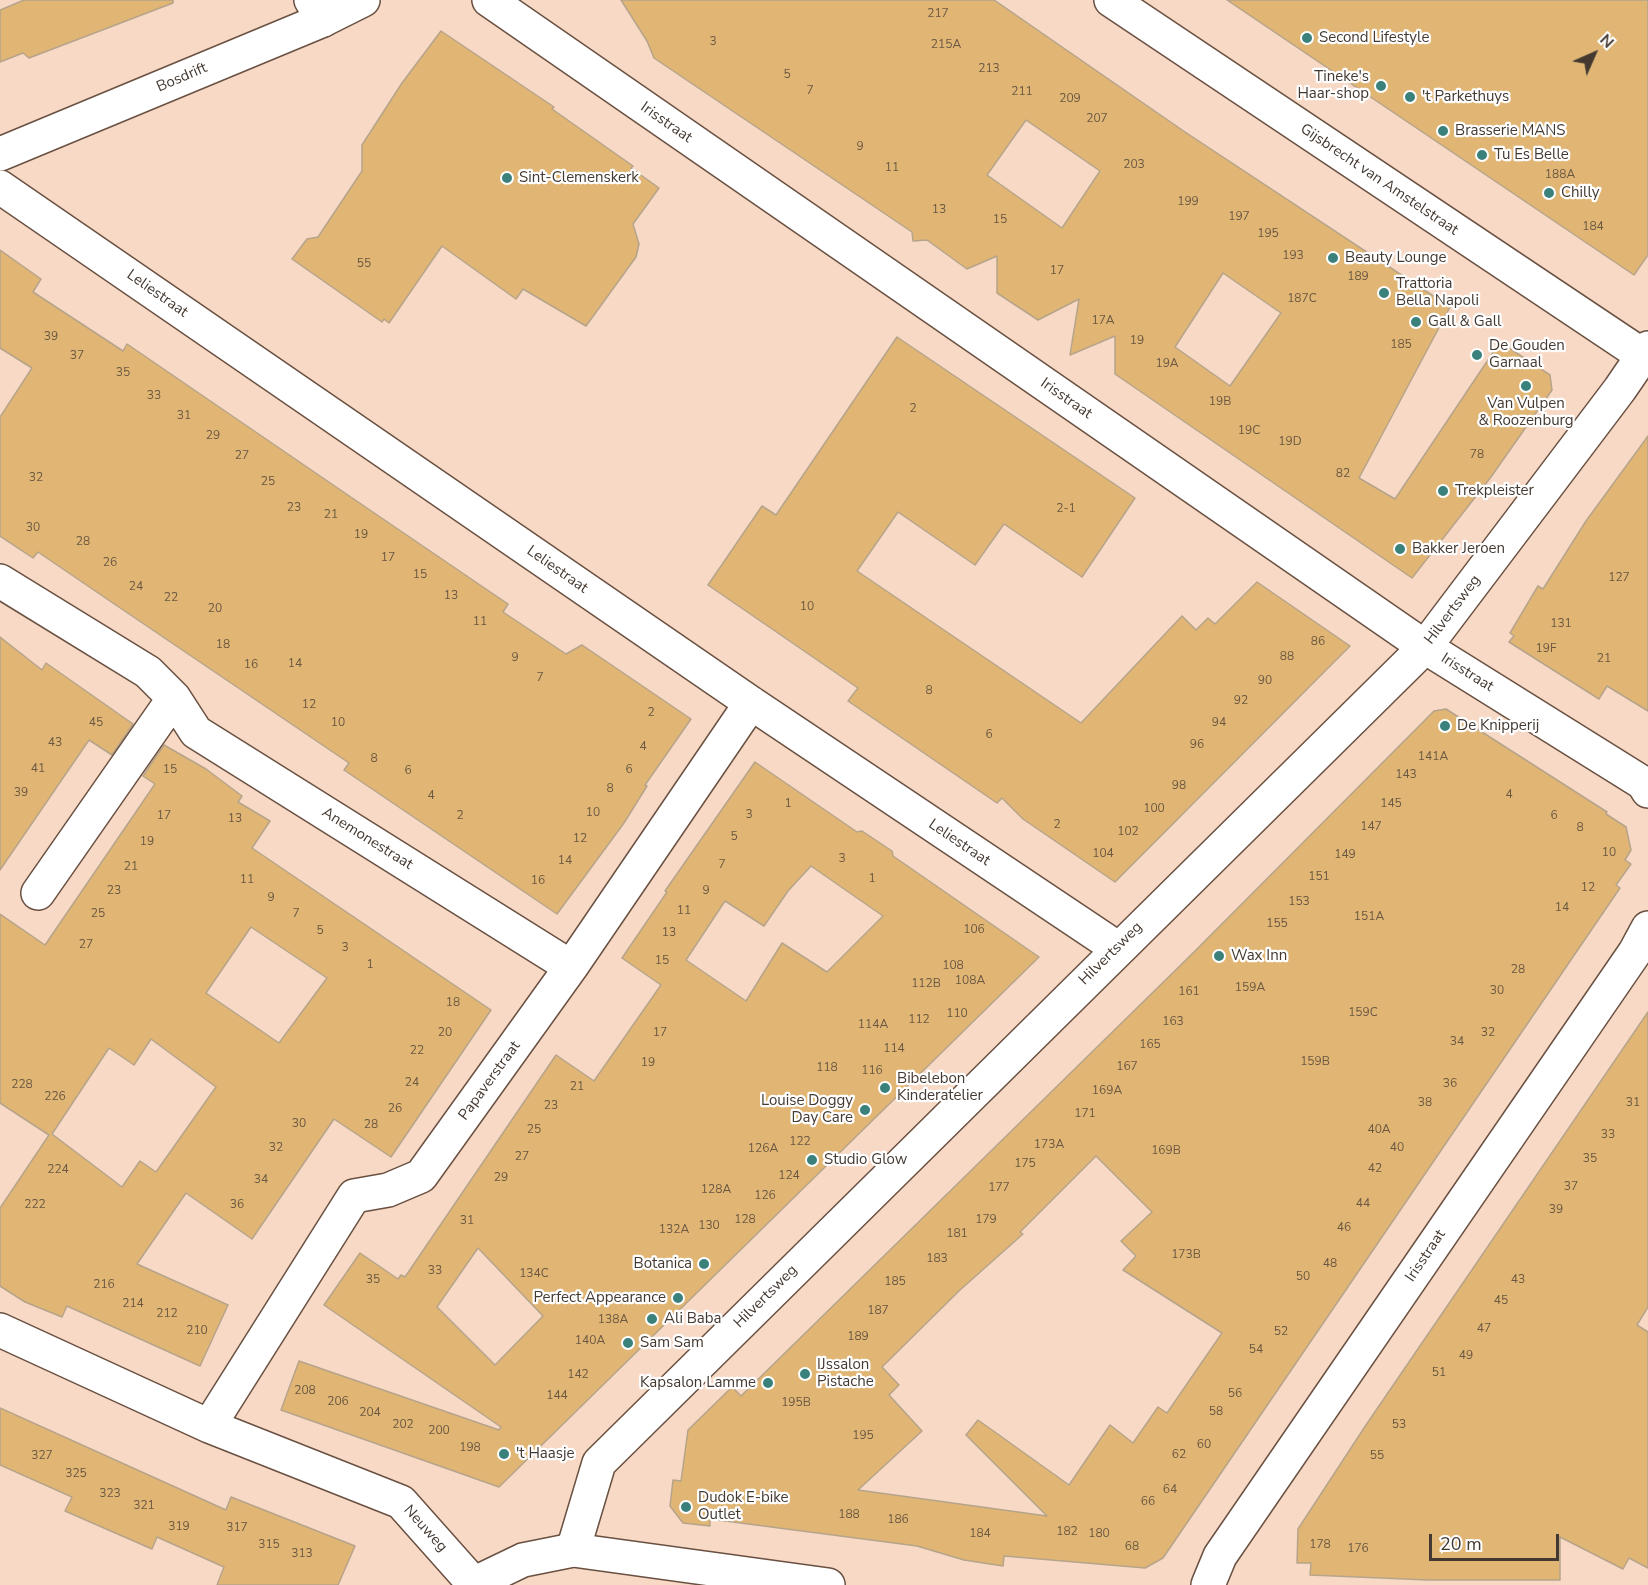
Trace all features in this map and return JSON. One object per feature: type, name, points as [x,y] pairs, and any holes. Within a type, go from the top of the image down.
[{"type":"street","name":"Bosdrift","points":[[0,154],[317,10],[363,0]]},
{"type":"street","name":"Irisstraat","points":[[489,0],[1425,647],[1643,783],[1648,791]]},
{"type":"street","name":"Gijsbrecht van Amstelstraat","points":[[1111,0],[1646,354]]},
{"type":"street","name":"Leliestraat","points":[[0,187],[751,703],[1117,948]]},
{"type":"street","name":"Hilvertsweg","points":[[573,1550],[599,1463],[1117,948],[1425,647],[1646,354]]},
{"type":"street","name":"Anemonestraat","points":[[0,581],[148,672],[174,698],[196,732],[571,967]]},
{"type":"street","points":[[38,893],[174,698]]},
{"type":"street","name":"Papaverstraat","points":[[209,1426],[354,1196],[388,1190],[422,1176],[571,967],[751,703]]},
{"type":"street","name":"Irisstraat","points":[[1208,1585],[1220,1556],[1629,962],[1648,928]]},
{"type":"street","name":"Neuweg","points":[[0,1330],[209,1426],[401,1502],[472,1584],[523,1560],[573,1550],[726,1578],[828,1585]]},
{"type":"building","points":[[24,0],[173,0],[173,3],[29,58],[23,53],[0,62],[0,10]]},
{"type":"building","points":[[621,0],[994,0],[1185,132],[1450,307],[1359,478],[1395,499],[1500,342],[1550,375],[1552,390],[1491,477],[1412,578],[1115,374],[1115,336],[1070,355],[1079,299],[1038,320],[997,293],[997,256],[967,269],[927,240],[913,241],[912,232],[654,58],[647,41]],"holes":[[[1026,120],[1100,171],[1062,228],[987,175]],[[1223,273],[1281,313],[1230,386],[1175,347]]]},
{"type":"building","points":[[1227,0],[1648,0],[1648,255],[1634,275]]},
{"type":"building","name":"Sint-Clemenskerk","points":[[441,31],[554,107],[552,109],[633,166],[631,168],[659,188],[633,224],[639,244],[636,257],[586,326],[523,289],[516,299],[442,246],[389,323],[384,319],[382,322],[292,259],[307,239],[318,237],[362,171],[362,145],[402,83]]},
{"type":"building","points":[[0,250],[41,279],[33,292],[123,351],[127,344],[508,604],[503,612],[566,654],[582,645],[691,719],[645,785],[647,786],[624,823],[557,914],[344,770],[349,763],[38,552],[33,558],[0,536],[0,417],[32,368],[0,348]]},
{"type":"building","points":[[897,337],[1135,498],[1082,577],[1004,524],[975,565],[898,512],[857,571],[1081,723],[1182,616],[1196,630],[1208,618],[1215,624],[1257,582],[1350,646],[1115,882],[1023,819],[1002,798],[997,803],[848,701],[858,688],[708,585],[762,506],[776,515]]},
{"type":"building","points":[[1648,436],[1648,711],[1607,686],[1599,699],[1509,642],[1514,636],[1510,633],[1538,586],[1543,589],[1586,521]]},
{"type":"building","points":[[0,637],[42,670],[46,663],[133,724],[112,755],[89,740],[0,870]]},
{"type":"building","points":[[1446,709],[1607,812],[1606,814],[1626,827],[1631,850],[1625,860],[1631,864],[1616,885],[1620,888],[1163,1558],[1145,1568],[1004,1556],[1003,1566],[964,1560],[917,1546],[710,1519],[710,1526],[683,1523],[670,1506],[673,1480],[681,1481],[688,1430],[732,1387],[741,1396],[1193,953],[1434,711]],"holes":[[[1096,1156],[1152,1212],[1121,1241],[1136,1256],[1123,1270],[1222,1333],[1167,1413],[1158,1407],[1133,1443],[1110,1425],[1069,1485],[978,1420],[966,1435],[1047,1516],[858,1490],[922,1431],[889,1395],[899,1385],[882,1367],[960,1290],[1023,1234],[1020,1232]]]},
{"type":"building","points":[[164,745],[206,769],[242,796],[238,802],[270,821],[252,848],[491,1010],[391,1157],[334,1119],[252,1239],[186,1193],[137,1264],[228,1305],[200,1366],[67,1306],[62,1317],[25,1302],[0,1286],[0,1208],[49,1135],[0,1103],[0,914],[45,945],[155,784],[143,776]],"holes":[[[251,927],[327,978],[279,1043],[206,993]],[[151,1039],[216,1087],[156,1172],[140,1161],[122,1187],[52,1134],[109,1048],[134,1065]]]},
{"type":"building","points":[[755,762],[857,832],[862,831],[892,851],[893,856],[1039,957],[499,1487],[281,1410],[299,1361],[499,1430],[501,1427],[324,1305],[360,1253],[398,1279],[401,1275],[405,1277],[556,1055],[594,1081],[661,985],[622,958],[667,892],[665,891]],"holes":[[[811,866],[883,916],[827,972],[782,943],[746,1001],[686,960],[725,901],[764,926],[788,891]],[[478,1248],[543,1316],[495,1365],[437,1307]]]},
{"type":"building","points":[[1648,1012],[1648,1307],[1637,1325],[1648,1332],[1648,1568],[1629,1558],[1623,1569],[1560,1537],[1560,1580],[1428,1580],[1310,1575],[1311,1563],[1297,1563],[1298,1529],[1366,1425]]},
{"type":"building","points":[[0,1408],[226,1510],[231,1497],[355,1546],[338,1585],[217,1585],[224,1567],[157,1537],[152,1549],[65,1511],[72,1497],[0,1465]]},
{"type":"place","name":"Second Lifestyle","points":[[1307,38]]},
{"type":"place","name":"Tineke's Haar-shop","points":[[1381,86]]},
{"type":"place","name":"'t Parkethuys","points":[[1410,97]]},
{"type":"place","name":"Brasserie MANS","points":[[1443,131]]},
{"type":"place","name":"Tu Es Belle","points":[[1482,155]]},
{"type":"place","name":"Sint-Clemenskerk","points":[[507,178]]},
{"type":"place","name":"Chilly","points":[[1549,193]]},
{"type":"place","name":"Beauty Lounge","points":[[1333,258]]},
{"type":"place","name":"Trattoria Bella Napoli","points":[[1384,293]]},
{"type":"place","name":"Gall & Gall","points":[[1416,322]]},
{"type":"place","name":"De Gouden Garnaal","points":[[1477,355]]},
{"type":"place","name":"Van Vulpen & Roozenburg","points":[[1526,386]]},
{"type":"place","name":"Trekpleister","points":[[1443,491]]},
{"type":"place","name":"Bakker Jeroen","points":[[1400,549]]},
{"type":"place","name":"De Knipperij","points":[[1445,726]]},
{"type":"place","name":"Wax Inn","points":[[1219,956]]},
{"type":"place","name":"Bibelebon Kinderatelier","points":[[885,1088]]},
{"type":"place","name":"Louise Doggy Day Care","points":[[865,1110]]},
{"type":"place","name":"Studio Glow","points":[[812,1160]]},
{"type":"place","name":"Botanica","points":[[704,1264]]},
{"type":"place","name":"Perfect Appearance","points":[[678,1298]]},
{"type":"place","name":"Ali Baba","points":[[652,1319]]},
{"type":"place","name":"Sam Sam","points":[[628,1343]]},
{"type":"place","name":"IJssalon Pistache","points":[[805,1374]]},
{"type":"place","name":"Kapsalon Lamme","points":[[768,1383]]},
{"type":"place","name":"'t Haasje","points":[[504,1454]]},
{"type":"place","name":"Dudok E-bike Outlet","points":[[686,1507]]}]
